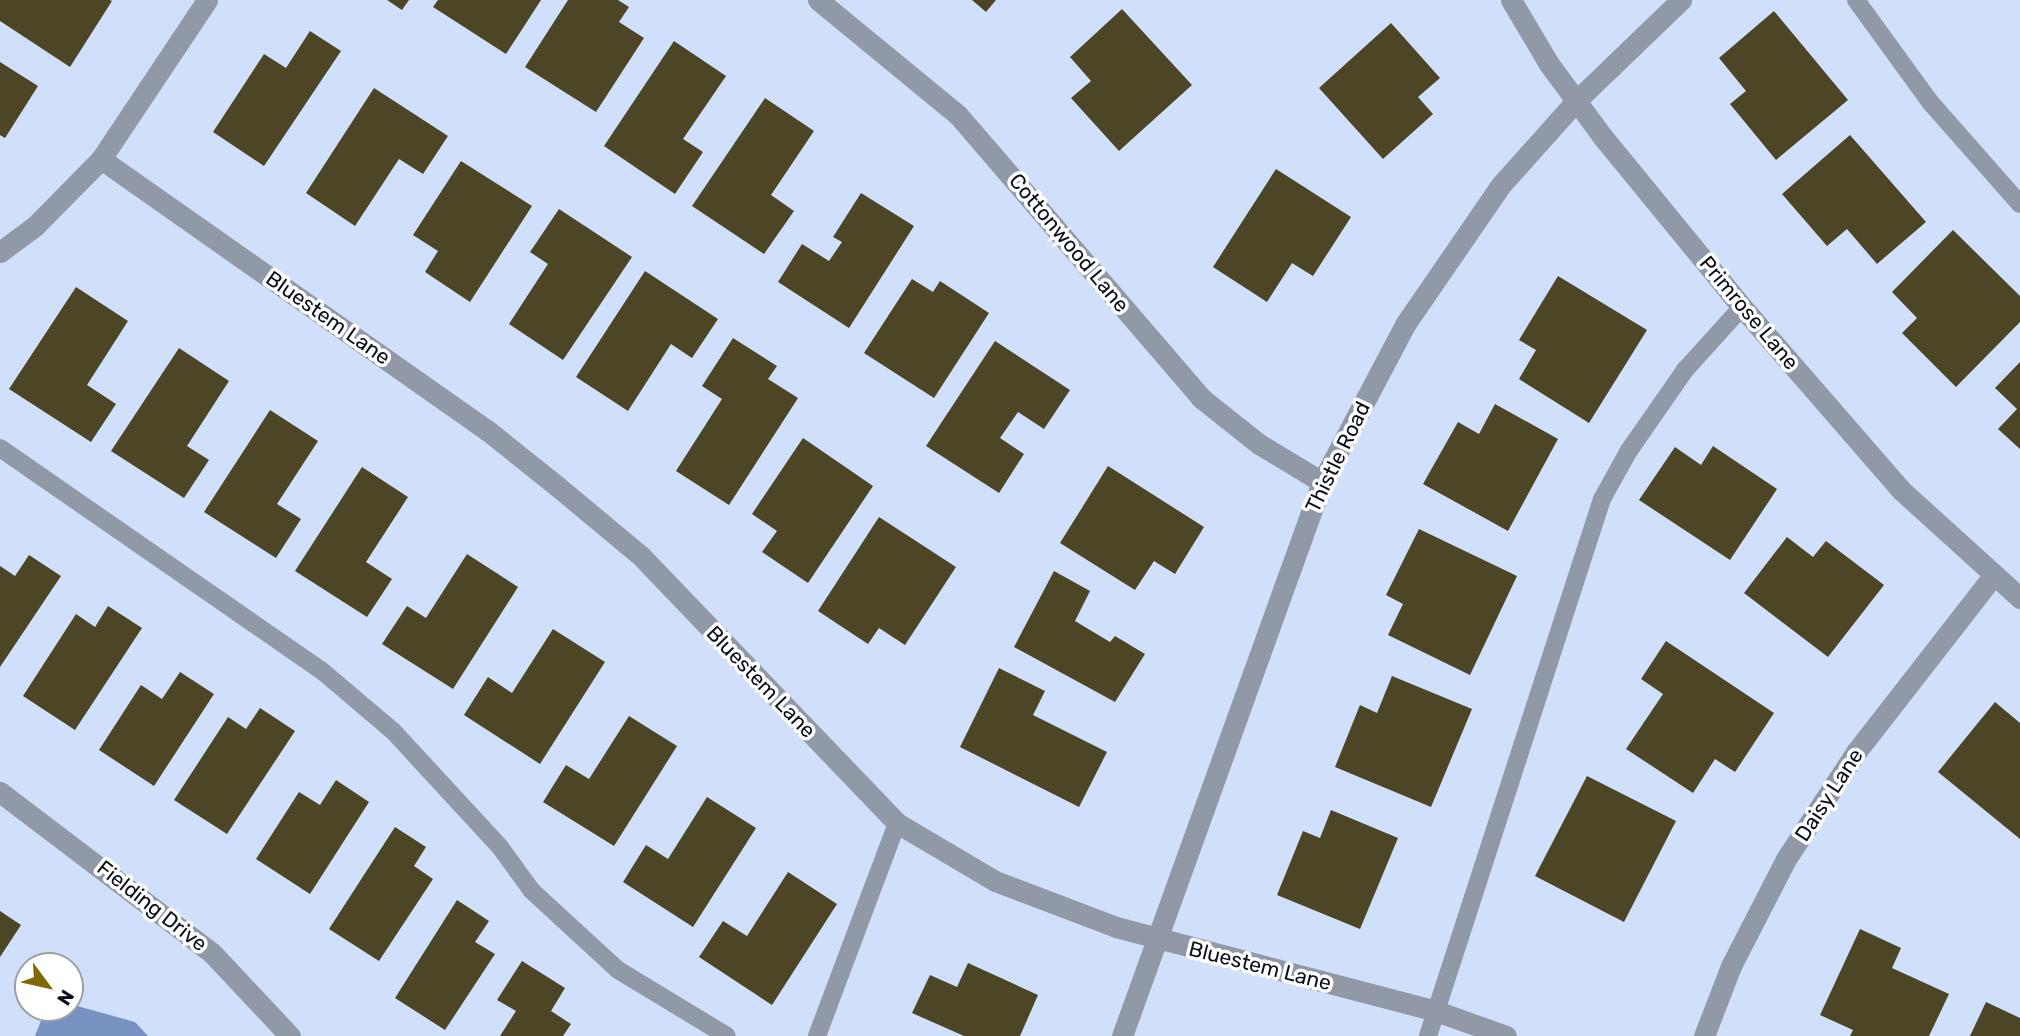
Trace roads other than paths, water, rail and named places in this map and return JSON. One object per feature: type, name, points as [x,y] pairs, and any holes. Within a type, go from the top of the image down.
[{"type":"street","points":[[0,252],[35,226],[102,159],[207,0]]},
{"type":"street","name":"Cottonwood Lane","points":[[818,0],[958,115],[1201,398],[1259,444],[1322,482]]},
{"type":"street","name":"Primrose Lane","points":[[1511,0],[1576,102],[1742,307],[1901,490],[1992,577],[2020,598]]},
{"type":"street","name":"Thistle Road","points":[[1122,1036],[1322,482],[1406,323],[1500,186],[1576,102],[1682,0]]},
{"type":"street","name":"Bluestem Lane","points":[[102,159],[487,430],[568,495],[641,556],[897,823],[995,881],[1156,939],[1439,1012],[1506,1036]]},
{"type":"street","name":"Daisy Lane","points":[[1704,1036],[1731,966],[1786,859],[1856,752],[1992,577]]},
{"type":"street","name":"Fielding Drive","points":[[0,792],[212,953],[290,1036]]},
{"type":"lane","points":[[1856,0],[1930,102],[2020,204]]},
{"type":"lane","points":[[1428,1036],[1439,1012],[1602,499],[1628,452],[1685,370],[1742,307]]},
{"type":"lane","points":[[0,448],[321,670],[393,731],[500,847],[532,891],[618,970],[727,1036]]},
{"type":"lane","points":[[817,1036],[897,823]]},
{"type":"water","points":[[84,1008],[135,1022],[148,1036],[35,1036],[40,1022],[84,1022]]}]
